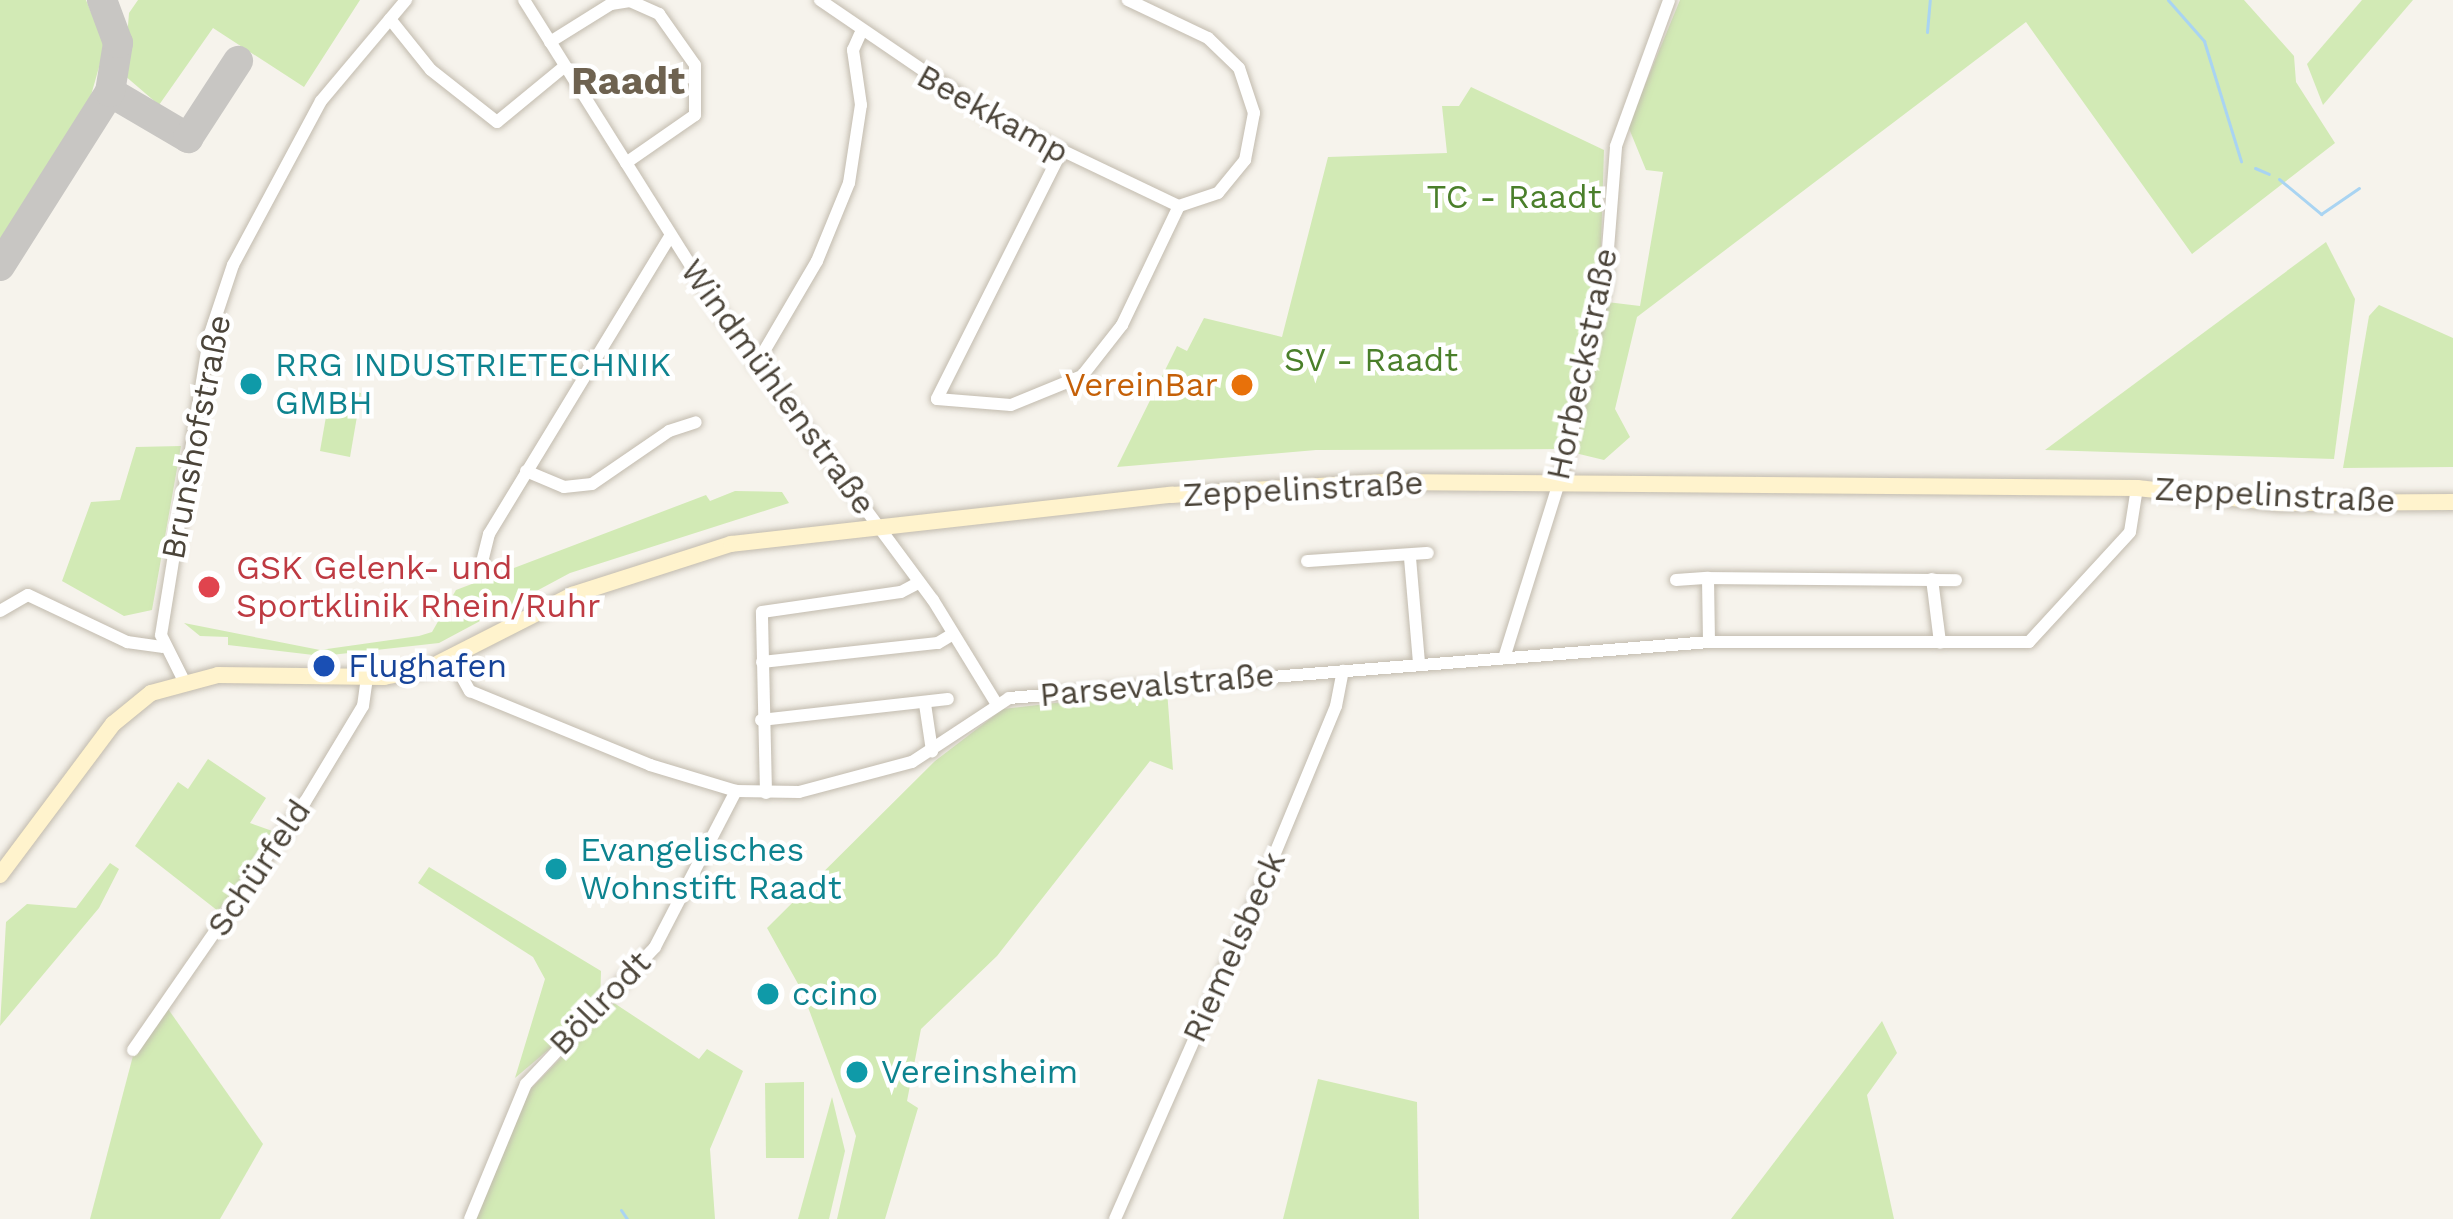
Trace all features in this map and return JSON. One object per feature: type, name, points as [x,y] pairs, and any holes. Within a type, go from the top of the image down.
[{"type":"main road","name":"Zeppelinstraße","points":[[184,681],[367,677],[452,659],[572,595],[649,564],[731,544],[1291,485],[1559,482],[2137,488],[2280,503],[2453,502]]},
{"type":"main road","points":[[0,875],[113,724],[151,693],[184,681]]},
{"type":"street","name":"Brunshofstraße","points":[[162,647],[206,356],[233,265],[321,101],[406,0]]},
{"type":"street","name":"Windmühlenstraße","points":[[524,0],[756,365],[878,526],[996,703]]},
{"type":"street","name":"Beekkamp","points":[[820,0],[860,34],[1060,154],[1180,206]]},
{"type":"street","points":[[1060,154],[937,399],[1010,405],[1082,376],[1122,325],[1180,206],[1233,180],[1252,141],[1254,112],[1239,68],[1208,38],[1128,0]]},
{"type":"street","name":"Horbeckstraße","points":[[1504,658],[1559,482],[1605,287],[1616,146],[1669,0]]},
{"type":"street","points":[[550,42],[611,4],[630,2],[659,14],[694,65],[701,100],[695,115],[626,164]]},
{"type":"street","points":[[390,19],[485,117],[508,118],[565,67]]},
{"type":"street","points":[[756,365],[818,261],[849,183],[862,105],[853,50],[860,34]]},
{"type":"street","points":[[482,562],[526,470],[670,236]]},
{"type":"street","points":[[526,470],[564,487],[592,484],[669,431],[696,422]]},
{"type":"street","name":"Parsevalstraße","points":[[452,659],[470,691],[670,772],[766,793],[841,786],[932,751],[996,703],[1709,642],[2030,642],[2130,532],[2137,488]]},
{"type":"street","points":[[1307,561],[1410,558],[1428,553]]},
{"type":"street","points":[[1410,558],[1419,664]]},
{"type":"street","points":[[1708,578],[1709,642]]},
{"type":"street","points":[[1932,579],[1940,642]]},
{"type":"street","points":[[1676,580],[1956,580]]},
{"type":"street","points":[[766,793],[760,620],[769,608],[901,592],[918,583]]},
{"type":"street","points":[[0,610],[28,595],[128,642],[162,647],[184,681]]},
{"type":"street","points":[[762,662],[938,643],[953,634]]},
{"type":"street","name":"Riemelsbeck","points":[[1115,1219],[1259,892],[1336,706],[1343,671]]},
{"type":"street","name":"Schürfeld","points":[[133,1050],[305,802],[363,706],[367,677]]},
{"type":"street","points":[[761,720],[948,699]]},
{"type":"street","points":[[925,704],[932,751]]},
{"type":"street","name":"Böllrodt","points":[[470,1219],[526,1084],[653,950],[693,888],[736,790]]},
{"type":"green space","points":[[0,0],[86,0],[105,46],[84,120],[0,247]]},
{"type":"green space","points":[[138,0],[360,0],[304,87],[213,28],[159,105],[124,75],[129,13]]},
{"type":"green space","points":[[1680,0],[2244,0],[2294,56],[2296,82],[2335,143],[2192,254],[2026,22],[1637,317],[1615,409],[1630,437],[1604,460],[1575,453],[1607,302],[1640,306],[1663,172],[1646,170],[1628,126]]},
{"type":"green space","points":[[2362,0],[2413,0],[2323,105],[2307,64]]},
{"type":"green space","points":[[1471,87],[1604,150],[1600,277],[1561,449],[1316,450],[1117,467],[1177,346],[1187,351],[1204,318],[1282,337],[1328,157],[1447,153],[1442,106],[1459,106]]},
{"type":"green space","points":[[2326,242],[2355,299],[2334,459],[2045,450]]},
{"type":"green space","points":[[2379,305],[2453,338],[2453,467],[2343,468],[2369,316]]},
{"type":"green space","points":[[331,388],[361,393],[350,457],[320,451]]},
{"type":"green space","points":[[181,446],[152,610],[124,616],[62,581],[91,502],[120,500],[136,447]]},
{"type":"green space","points":[[735,491],[782,492],[789,503],[570,573],[439,643],[322,656],[228,645],[228,637],[200,636],[184,623],[320,650],[419,636],[432,632],[456,590],[706,495],[710,501]]},
{"type":"green space","points":[[1167,690],[1173,770],[1150,761],[997,956],[921,1029],[907,1101],[918,1108],[885,1219],[837,1219],[856,1136],[802,991],[767,928],[935,761],[1003,709]]},
{"type":"green space","points":[[208,759],[266,798],[250,823],[278,833],[218,911],[135,846],[178,782],[188,789]]},
{"type":"green space","points":[[110,863],[119,869],[99,908],[0,1026],[6,922],[27,904],[76,908]]},
{"type":"green space","points":[[429,867],[601,971],[600,1006],[515,1078],[545,979],[533,957],[418,883]]},
{"type":"green space","points":[[614,1003],[699,1059],[707,1049],[743,1071],[710,1149],[715,1219],[476,1219],[523,1097]]},
{"type":"green space","points":[[166,1006],[263,1144],[220,1219],[90,1219],[134,1052]]},
{"type":"green space","points":[[1882,1021],[1897,1053],[1867,1095],[1894,1219],[1731,1219]]},
{"type":"green space","points":[[1318,1079],[1417,1102],[1419,1219],[1283,1219]]},
{"type":"green space","points":[[804,1082],[804,1158],[766,1158],[765,1083]]},
{"type":"green space","points":[[832,1097],[845,1151],[829,1219],[798,1219]]},
{"type":"waterway","points":[[1927,32],[1930,0]]},
{"type":"waterway","points":[[2168,0],[2204,41],[2241,161]]},
{"type":"waterway","points":[[2255,168],[2269,174]]},
{"type":"waterway","points":[[2279,179],[2321,214],[2359,188]]},
{"type":"waterway","points":[[621,1210],[627,1219]]},
{"type":"taxiway","points":[[0,266],[110,92],[118,43],[102,0]]},
{"type":"taxiway","points":[[110,92],[188,138],[238,61]]},
{"type":"place","name":"RRG INDUSTRIETECHNIK GMBH","points":[[251,384]]},
{"type":"place","name":"VereinBar","points":[[1242,385]]},
{"type":"place","name":"GSK Gelenk- und Sportklinik Rhein/Ruhr","points":[[209,587]]},
{"type":"place","name":"Flughafen","points":[[324,666]]},
{"type":"place","name":"Evangelisches Wohnstift Raadt","points":[[556,869]]},
{"type":"place","name":"ccino","points":[[768,994]]},
{"type":"place","name":"Vereinsheim","points":[[857,1072]]},
{"type":"district","name":"Raadt","points":[[628,81]]},
{"type":"park label","name":"TC - Raadt","points":[[1514,197]]},
{"type":"park label","name":"SV - Raadt","points":[[1371,360]]}]
